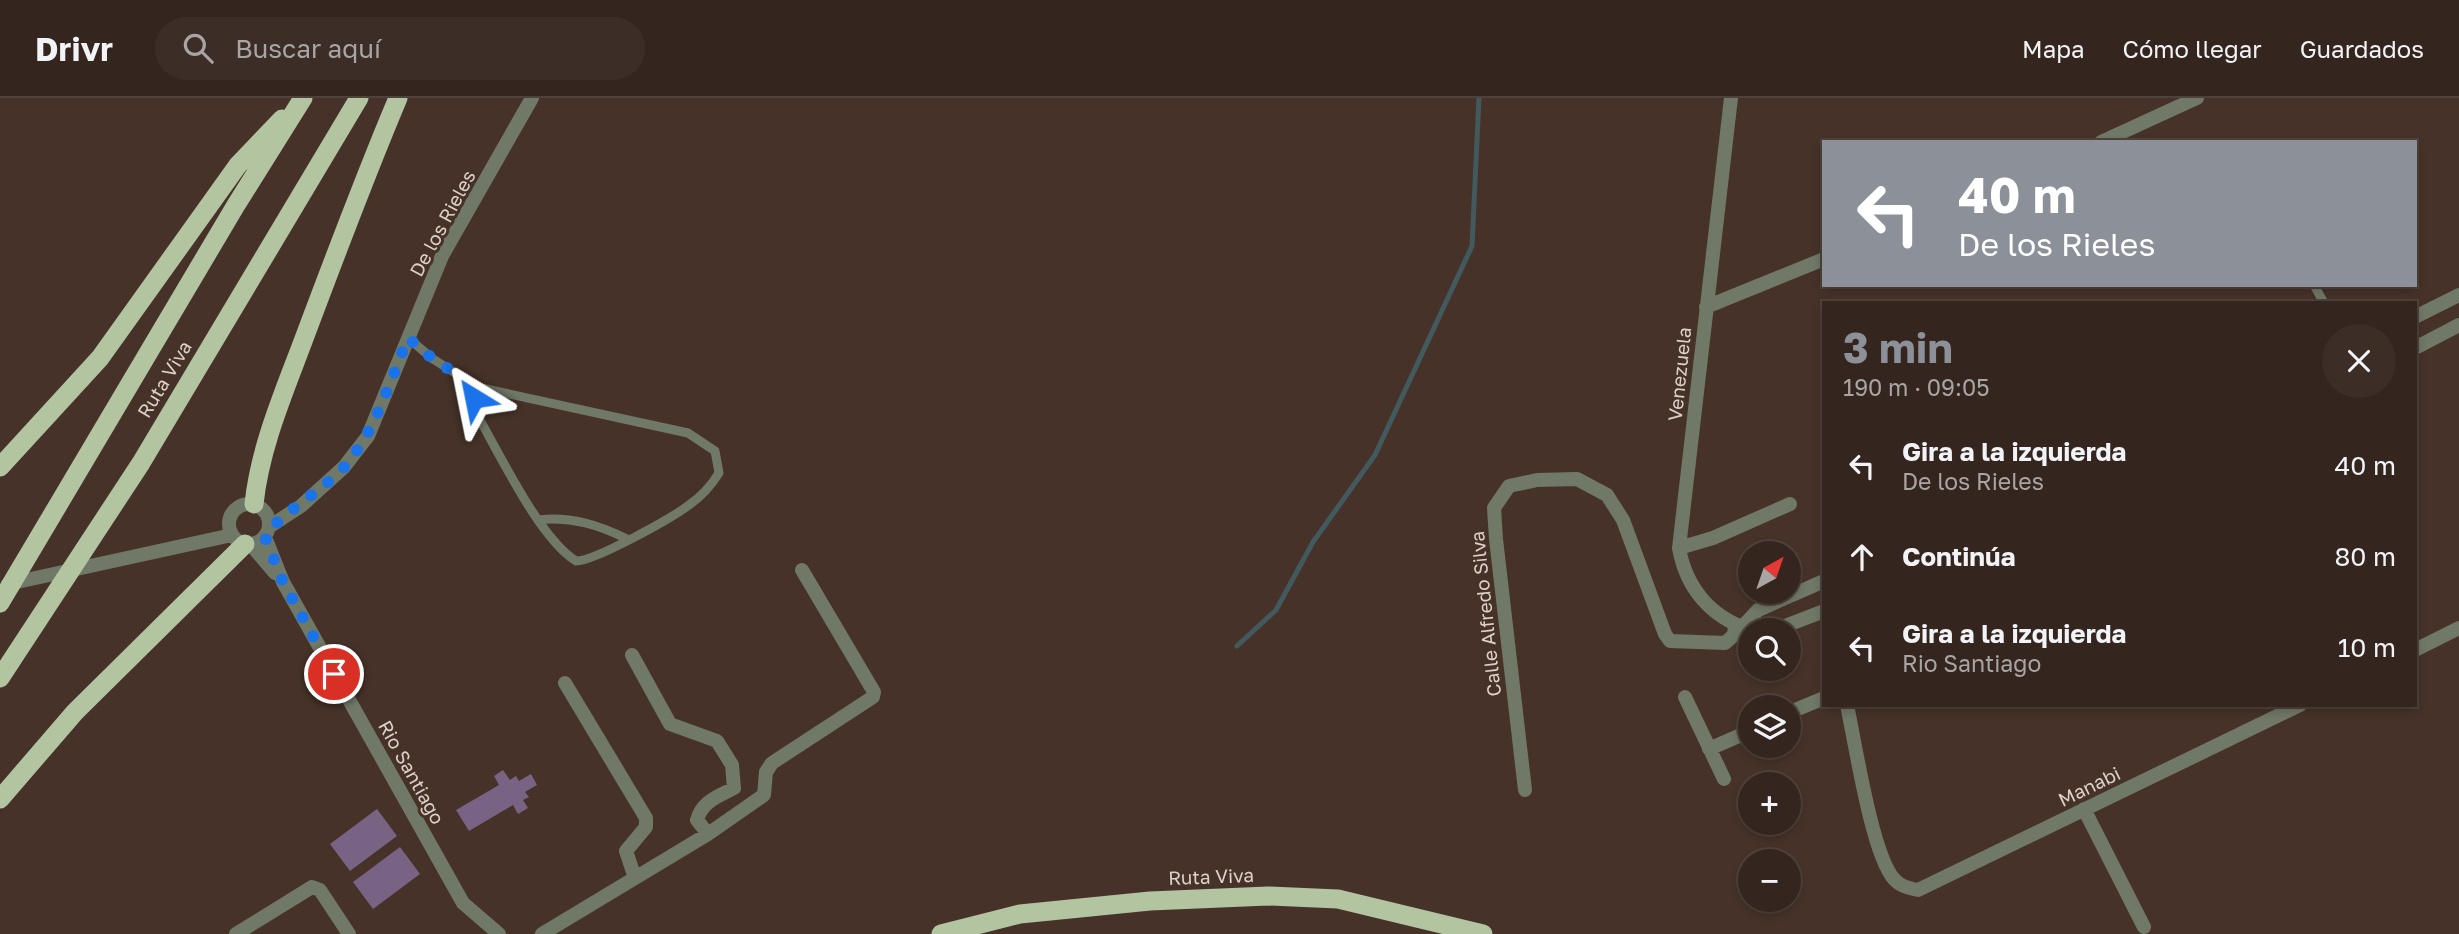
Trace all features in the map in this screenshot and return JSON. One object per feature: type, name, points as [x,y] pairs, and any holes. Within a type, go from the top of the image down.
[{"type":"highway","name":"Ruta Viva","points":[[0,678],[141,463],[359,98]]},
{"type":"highway","points":[[260,508],[262,460],[281,402],[364,179],[398,98]]},
{"type":"highway","name":"Ruta Viva","points":[[0,603],[301,101]]},
{"type":"highway","points":[[0,467],[100,358],[238,165],[262,137],[301,101]]},
{"type":"highway","points":[[0,799],[75,712],[242,541]]},
{"type":"highway","name":"Ruta Viva","points":[[941,934],[1020,914],[1150,901],[1268,896],[1338,899],[1483,934]]},
{"type":"street","name":"De los Rieles","points":[[242,541],[267,532],[301,506],[345,467],[368,436],[442,256],[532,98]]},
{"type":"street","name":"Venezuela","points":[[1731,98],[1679,548],[1684,572],[1692,590],[1738,623]]},
{"type":"street","points":[[2105,140],[2197,98]]},
{"type":"street","points":[[1706,307],[1822,260]]},
{"type":"street","points":[[2417,316],[2459,295]]},
{"type":"street","points":[[2417,347],[2459,326]]},
{"type":"street","name":"Calle Alfredo Silva","points":[[1525,790],[1494,508],[1509,486],[1537,480],[1577,480],[1606,495],[1623,520],[1665,634],[1670,641],[1678,644],[1725,643],[1738,631]]},
{"type":"street","points":[[1679,548],[1713,538],[1790,503]]},
{"type":"street","points":[[195,540],[229,518],[237,508],[301,506]]},
{"type":"street","name":"Rio Santiago","points":[[260,508],[283,582],[463,903],[499,934]]},
{"type":"street","points":[[229,518],[242,541]]},
{"type":"street","points":[[0,586],[195,540],[242,541]]},
{"type":"street","name":"Rio Santiago","points":[[242,541],[283,582]]},
{"type":"street","points":[[542,934],[708,834],[764,795],[766,772],[772,762],[870,701],[874,692],[802,570]]},
{"type":"street","points":[[1751,618],[1758,610],[1822,582]]},
{"type":"street","points":[[1801,620],[1822,612]]},
{"type":"street","points":[[2417,648],[2459,628]]},
{"type":"street","points":[[632,655],[670,724],[717,741],[732,765],[734,788],[703,805],[699,811],[697,820],[708,834]]},
{"type":"street","points":[[565,683],[646,818],[646,827],[626,851],[635,877]]},
{"type":"street","points":[[1685,697],[1724,779]]},
{"type":"street","points":[[1801,708],[1822,699]]},
{"type":"street","name":"Manabi","points":[[1847,707],[1879,851],[1895,880],[1905,888],[1918,890],[1928,888],[2296,707]]},
{"type":"street","points":[[1709,749],[1738,736]]},
{"type":"street","points":[[2084,809],[2144,928]]},
{"type":"street","points":[[236,934],[312,887],[320,890],[349,934]]},
{"type":"lane","points":[[408,338],[433,359],[477,387],[688,433],[715,451],[719,473],[710,488],[688,506],[596,557],[576,561],[539,520],[477,415],[474,398],[477,387]]},
{"type":"lane","points":[[539,520],[568,519],[600,526],[627,539]]},
{"type":"building","points":[[503,770],[510,780],[516,776],[519,781],[531,774],[537,785],[525,792],[529,797],[523,800],[528,808],[518,814],[513,805],[469,831],[456,810],[499,785],[494,776]]},
{"type":"building","points":[[377,809],[397,836],[350,871],[330,844]]},
{"type":"building","points":[[400,847],[420,874],[373,909],[353,882]]},
{"type":"waterway","points":[[1237,646],[1276,610],[1313,542],[1375,455],[1472,246],[1479,98]]},
{"type":"route","points":[[334,674],[283,582],[265,537],[269,527],[286,518],[345,467],[368,436],[408,338],[433,359],[477,387],[474,398]]}]
